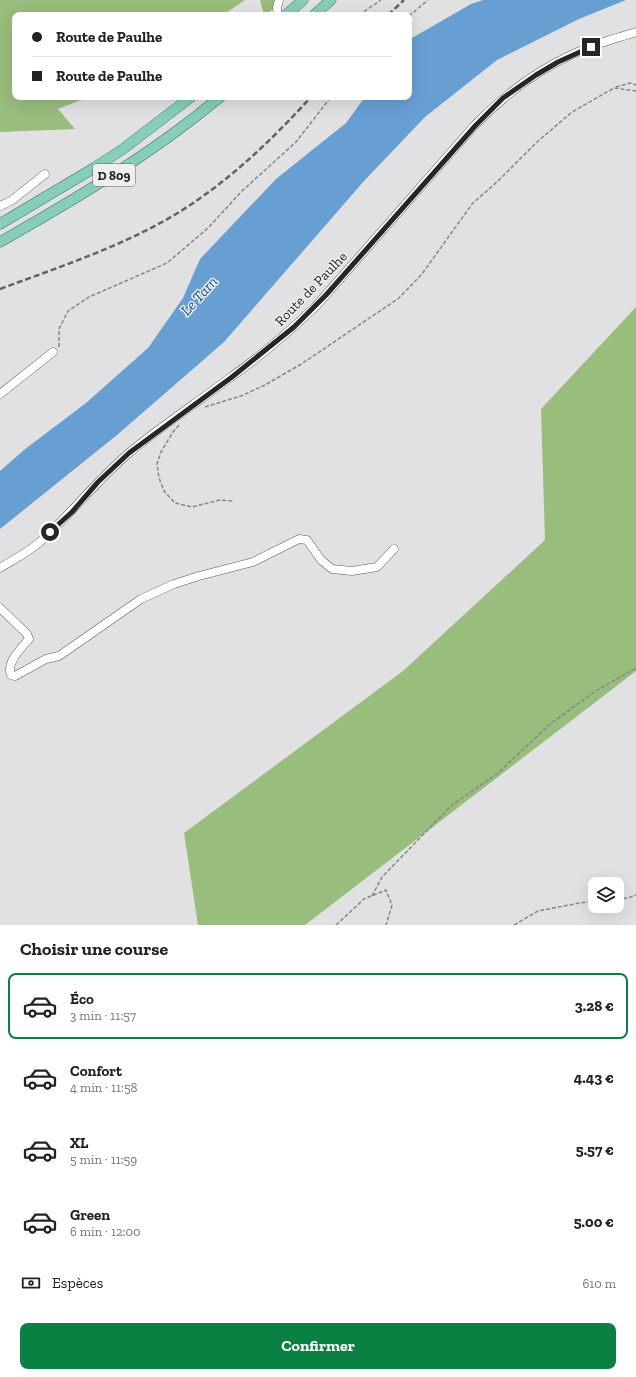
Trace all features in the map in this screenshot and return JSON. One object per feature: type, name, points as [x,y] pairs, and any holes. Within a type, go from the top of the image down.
[{"type":"main road","points":[[289,12],[303,0]]},
{"type":"main road","points":[[317,12],[331,0]]},
{"type":"main road","name":"D 809","points":[[0,224],[88,172],[123,149],[187,100]]},
{"type":"main road","name":"D 809","points":[[0,242],[98,186],[137,160],[216,100]]},
{"type":"street","points":[[278,12],[279,0]]},
{"type":"street","name":"Route de Paulhe","points":[[0,568],[27,552],[40,542],[72,512],[103,477],[129,453],[232,377],[294,327],[317,305],[476,125],[503,98],[518,86],[558,62],[600,43],[636,32]]},
{"type":"street","points":[[0,206],[11,201],[45,174]]},
{"type":"street","points":[[0,394],[53,352]]},
{"type":"street","points":[[0,608],[27,634],[29,639],[12,661],[9,671],[11,675],[15,676],[46,659],[59,656],[141,599],[174,584],[253,562],[298,539],[307,540],[321,560],[332,569],[352,571],[377,568],[394,549]]},
{"type":"path","points":[[363,12],[380,0]]},
{"type":"path","points":[[412,13],[428,0]]},
{"type":"path","points":[[204,407],[241,396],[265,385],[303,363],[399,298],[422,274],[472,204],[498,181],[537,142],[572,112],[614,88],[630,83],[636,85]]},
{"type":"path","points":[[614,88],[636,91]]},
{"type":"path","points":[[53,352],[60,347],[59,329],[68,311],[89,297],[167,263],[208,228],[242,192],[296,142],[329,100]]},
{"type":"path","points":[[183,420],[173,432],[161,452],[157,464],[159,478],[164,491],[175,503],[192,506],[220,500],[233,501]]},
{"type":"path","points":[[372,896],[382,877],[452,805],[497,774],[555,720],[594,692],[636,668]]},
{"type":"path","points":[[336,925],[364,899],[386,890],[392,905],[386,925]]},
{"type":"path","points":[[624,898],[636,895]]},
{"type":"path","points":[[514,925],[538,911],[588,901]]},
{"type":"green space","points":[[0,0],[245,0],[227,12],[12,12],[12,100],[81,100],[58,109],[75,129],[0,132]]},
{"type":"green space","points":[[260,0],[283,0],[269,12],[263,12]]},
{"type":"green space","points":[[636,307],[636,671],[305,925],[198,925],[184,833],[403,671],[545,540],[541,409]]},
{"type":"water","name":"Le Tarn","points":[[483,0],[626,0],[579,19],[497,60],[425,117],[364,181],[224,342],[117,435],[0,529],[0,471],[24,450],[86,403],[148,348],[183,298],[200,259],[276,179],[346,123],[363,100],[412,100],[412,38],[471,4]]},
{"type":"railway","points":[[391,12],[404,0]]},
{"type":"railway","points":[[0,289],[134,237],[176,214],[195,202],[231,175],[264,145],[308,100]]},
{"type":"route","points":[[50,532],[72,512],[98,482],[129,453],[267,350],[317,305],[420,187],[488,112],[503,98],[518,86],[558,62],[591,47]]}]
